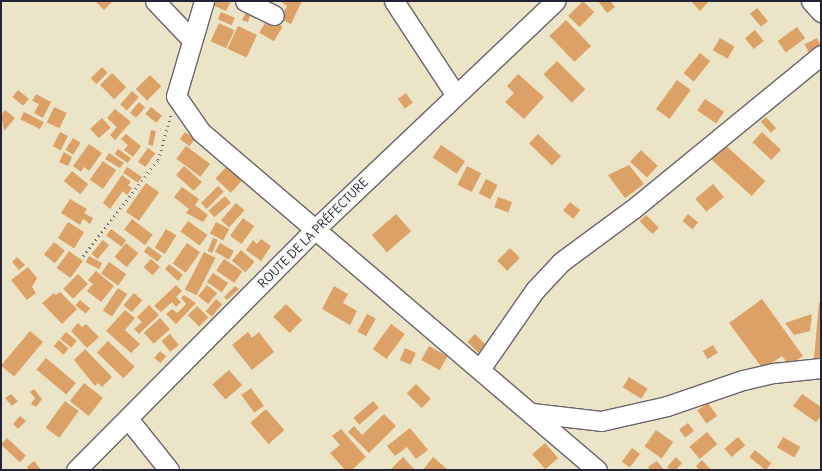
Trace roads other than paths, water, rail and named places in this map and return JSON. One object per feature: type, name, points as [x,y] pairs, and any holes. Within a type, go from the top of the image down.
[{"type":"street","points":[[155,1],[191,39]]},
{"type":"street","points":[[204,1],[191,39],[176,96],[201,132],[313,231],[480,369],[597,470]]},
{"type":"street","points":[[245,1],[274,15]]},
{"type":"street","points":[[394,1],[455,94]]},
{"type":"street","name":"ROUTE DE LA PRÉFECTURE","points":[[76,470],[128,420],[313,231],[555,1]]},
{"type":"street","points":[[811,1],[821,12]]},
{"type":"street","points":[[480,369],[535,290],[562,262],[633,209],[821,55]]},
{"type":"street","points":[[532,413],[601,421],[667,406],[744,380],[774,373],[821,368]]},
{"type":"street","points":[[128,420],[169,470]]}]
